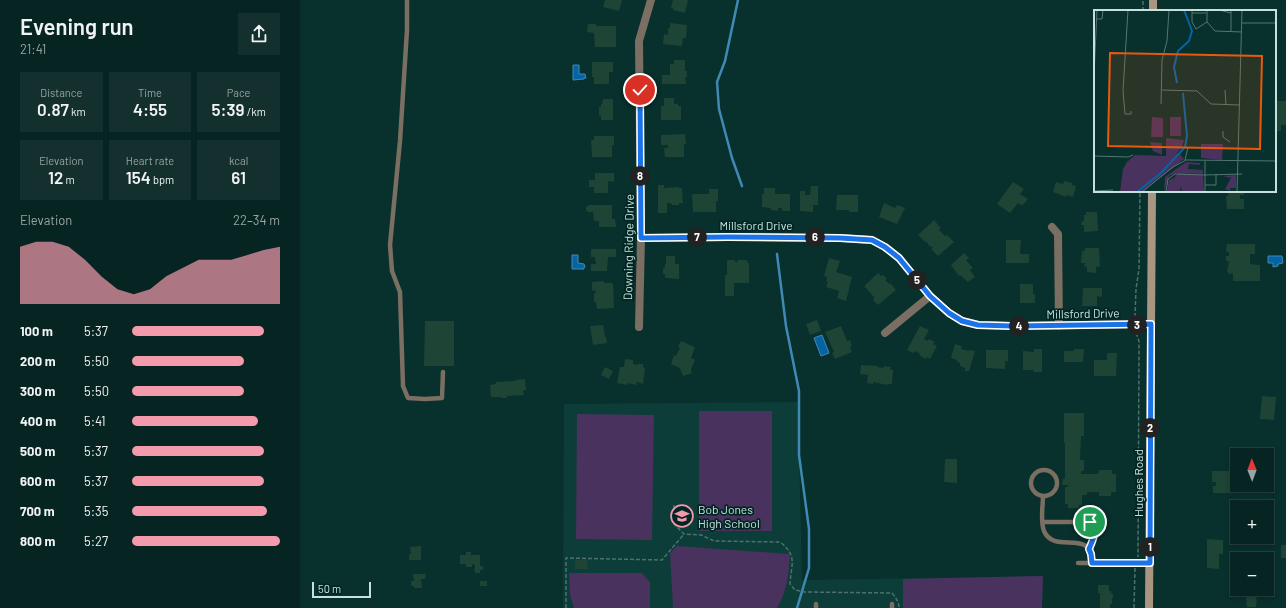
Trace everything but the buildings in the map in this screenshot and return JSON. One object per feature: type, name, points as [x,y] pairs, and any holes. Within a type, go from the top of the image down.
[{"type":"main road","name":"Hughes Road","points":[[1149,608],[1152,192]]},
{"type":"street","name":"Downing Ridge Drive","points":[[639,327],[641,238],[639,41],[651,0]]},
{"type":"street","points":[[1052,227],[1058,234],[1059,326]]},
{"type":"street","name":"Millsford Drive","points":[[641,238],[727,237],[840,238],[872,240],[885,247],[899,258],[930,296],[949,313],[962,321],[978,325],[1012,326],[1151,324]]},
{"type":"street","points":[[885,333],[930,296]]},
{"type":"lane","points":[[407,0],[407,30],[400,141],[390,245],[392,271],[400,292],[403,386],[408,398],[442,398],[443,372]]},
{"type":"lane","points":[[1044,469],[1053,472],[1057,480],[1057,484],[1054,492],[1047,496],[1043,496],[1038,495],[1031,488],[1030,479],[1036,472],[1044,469]]},
{"type":"lane","points":[[1043,496],[1043,528],[1046,534],[1057,542],[1082,543],[1089,549],[1092,563]]},
{"type":"lane","points":[[1043,522],[1090,522],[1094,528],[1094,535],[1089,549]]},
{"type":"lane","points":[[1078,563],[1150,563]]},
{"type":"path","points":[[1136,317],[1136,289],[1140,251],[1140,192]]},
{"type":"path","points":[[1134,608],[1134,574],[1138,554],[1139,341],[1136,333]]},
{"type":"path","points":[[674,505],[674,524],[684,534],[700,535],[714,541],[780,542],[792,555],[790,584],[795,590],[805,592],[892,594],[896,598],[899,608]]},
{"type":"path","points":[[566,608],[566,558],[662,560],[684,534]]},
{"type":"shaded area","name":"Bob Jones High School","points":[[798,402],[802,580],[1043,576],[1042,608],[563,608],[564,404]]},
{"type":"shaded area","points":[[699,411],[772,411],[772,531],[699,531]]},
{"type":"shaded area","points":[[577,414],[654,415],[652,540],[576,539]]},
{"type":"shaded area","points":[[677,546],[790,554],[787,582],[777,608],[673,608],[670,553]]},
{"type":"shaded area","points":[[569,573],[642,573],[650,582],[650,608],[574,608],[570,595]]},
{"type":"shaded area","points":[[1043,576],[1042,608],[903,608],[903,579]]},
{"type":"water","points":[[573,65],[579,65],[579,74],[585,74],[586,78],[573,80]]},
{"type":"water","points":[[572,255],[578,255],[578,263],[584,264],[584,269],[572,269]]},
{"type":"water","points":[[1268,256],[1282,256],[1283,263],[1273,267],[1273,263],[1268,263]]},
{"type":"water","points":[[822,335],[829,353],[821,356],[814,338]]},
{"type":"waterway","points":[[738,0],[725,61],[717,82],[719,109],[732,158],[742,186]]},
{"type":"waterway","points":[[777,254],[786,326],[799,391],[799,455],[809,529],[809,568],[797,608]]},
{"type":"place","name":"Bob Jones High School","points":[[682,516]]},
{"type":"route","points":[[640,90],[641,238],[727,237],[840,238],[872,240],[885,247],[899,258],[930,296],[949,313],[962,321],[978,325],[1012,326],[1151,324],[1150,563],[1092,563],[1089,549],[1093,541],[1094,528],[1090,522]]}]
